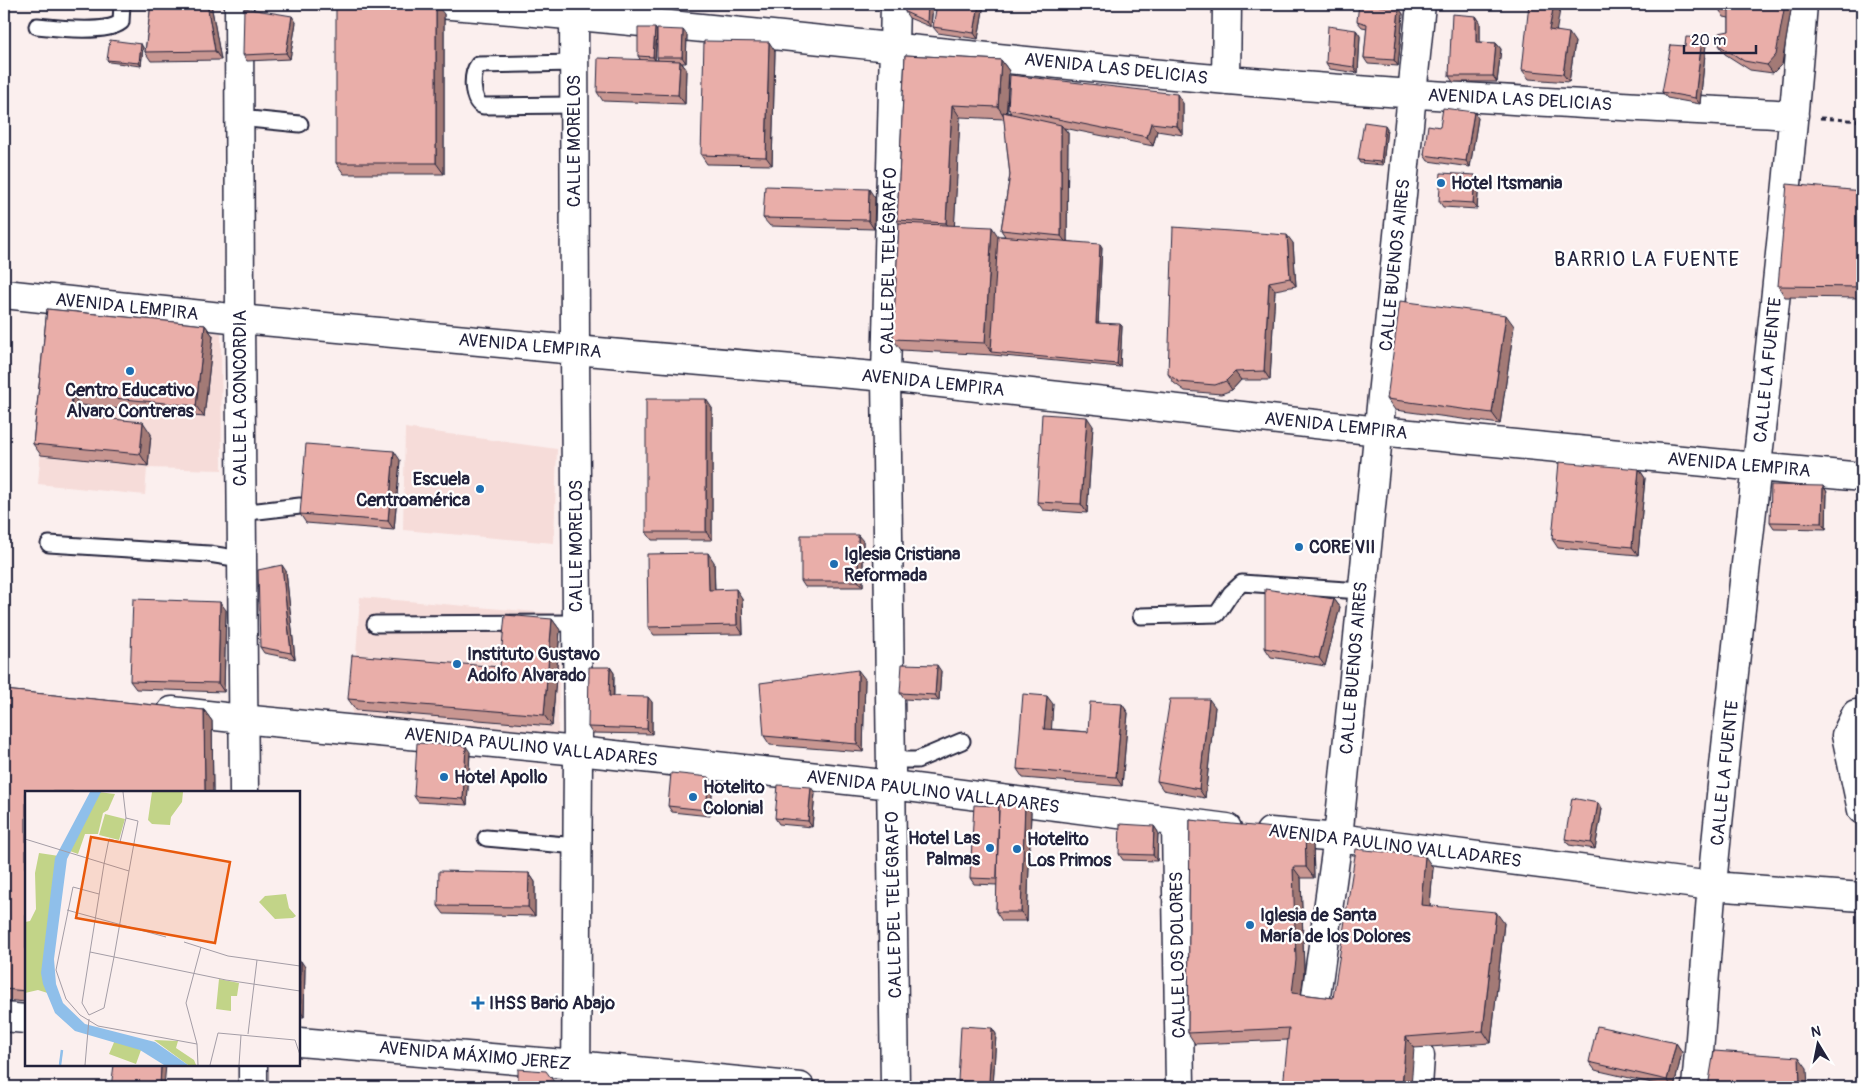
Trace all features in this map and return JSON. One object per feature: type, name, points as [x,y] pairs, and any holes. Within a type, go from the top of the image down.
[{"type":"street","name":"CALLE LA CONCORDIA","points":[[239,4],[242,719],[244,791]]},
{"type":"street","name":"AVENIDA LAS DELICIAS","points":[[439,4],[632,12],[894,46],[1226,80],[1412,94],[1794,115]]},
{"type":"street","name":"CALLE DEL TELÉGRAFO","points":[[895,4],[886,377],[896,1087]]},
{"type":"street","points":[[1226,80],[1227,4]]},
{"type":"street","name":"CALLE BUENOS AIRES","points":[[1314,1003],[1338,838],[1420,4]]},
{"type":"street","name":"CALLE LA FUENTE","points":[[1696,1087],[1712,886],[1758,467],[1794,115],[1803,4]]},
{"type":"street","name":"CALLE MORELOS","points":[[574,9],[578,751],[576,1076]]},
{"type":"street","name":"AVENIDA LEMPIRA","points":[[4,294],[240,319],[886,377],[1379,431],[1862,477]]},
{"type":"street","name":"AVENIDA PAULINO VALLADARES","points":[[143,708],[578,751],[892,773],[1176,822],[1338,838],[1712,886],[1862,897]]},
{"type":"street","points":[[1862,713],[1856,714],[1846,735],[1862,810]]},
{"type":"street","name":"CALLE LOS DOLORES","points":[[1176,822],[1180,1087]]},
{"type":"street","points":[[4,1017],[25,1019]]},
{"type":"street","name":"AVENIDA MÁXIMO JEREZ","points":[[300,1042],[576,1076],[800,1087]]},
{"type":"street","points":[[1418,1087],[1420,1056]]},
{"type":"street","points":[[253,1066],[253,1087]]},
{"type":"lane","points":[[37,26],[63,29],[112,27],[121,22],[122,4]]},
{"type":"lane","points":[[574,63],[478,65],[475,69],[474,98],[479,105],[483,106],[574,105]]},
{"type":"lane","points":[[239,118],[300,124]]},
{"type":"lane","points":[[241,510],[300,506]]},
{"type":"lane","points":[[49,544],[209,554],[241,559]]},
{"type":"lane","points":[[1141,616],[1217,614],[1231,593],[1242,583],[1361,591]]},
{"type":"lane","points":[[375,624],[577,623]]},
{"type":"lane","points":[[892,773],[962,741]]},
{"type":"lane","points":[[486,838],[577,846]]},
{"type":"path","points":[[1794,115],[1862,121]]},
{"type":"shaded area","name":"Centro Educativo Alvaro Contreras","points":[[52,318],[221,333],[222,470],[147,468],[145,495],[38,484]]},
{"type":"shaded area","name":"Escuela Centroamérica","points":[[405,428],[557,449],[554,543],[403,530]]},
{"type":"shaded area","name":"Instituto Gustavo Adolfo Alvarado","points":[[360,597],[560,614],[558,735],[352,714]]},
{"type":"building","points":[[151,4],[207,4],[215,51],[145,52]]},
{"type":"building","points":[[336,4],[436,4],[436,163],[336,163]]},
{"type":"building","points":[[906,4],[928,4],[927,22],[905,12]]},
{"type":"building","points":[[937,4],[979,4],[974,33],[933,27]]},
{"type":"building","points":[[1359,4],[1379,4],[1379,6],[1399,8],[1394,60],[1364,58],[1367,24],[1357,21]]},
{"type":"building","points":[[1529,4],[1554,4],[1549,30],[1569,33],[1563,74],[1522,70]]},
{"type":"building","points":[[1718,4],[1785,4],[1776,55],[1767,65],[1744,61],[1719,45],[1719,33],[1729,31],[1729,11],[1718,8]]},
{"type":"building","points":[[244,8],[292,16],[286,53],[243,55]]},
{"type":"building","points":[[1452,14],[1476,16],[1476,42],[1496,43],[1493,76],[1449,76]]},
{"type":"building","points":[[1328,26],[1356,30],[1354,67],[1326,63]]},
{"type":"building","points":[[638,28],[655,28],[653,57],[638,56]]},
{"type":"building","points":[[657,29],[683,30],[682,57],[657,57]]},
{"type":"building","points":[[1686,37],[1702,38],[1695,98],[1662,92],[1671,45],[1685,46]]},
{"type":"building","points":[[110,40],[141,44],[139,63],[107,60]]},
{"type":"building","points":[[704,41],[769,42],[766,157],[701,155]]},
{"type":"building","points":[[905,55],[1001,60],[998,107],[952,105],[946,223],[897,220]]},
{"type":"building","points":[[598,58],[680,61],[678,95],[597,92]]},
{"type":"building","points":[[1010,75],[1177,94],[1177,126],[1151,123],[1147,137],[1008,109]]},
{"type":"building","points":[[1443,108],[1474,112],[1466,161],[1424,155],[1428,125],[1440,127]]},
{"type":"building","points":[[1003,112],[1061,125],[1061,236],[1001,230],[1010,175]]},
{"type":"building","points":[[1364,122],[1385,125],[1381,162],[1358,160]]},
{"type":"building","points":[[1441,173],[1475,175],[1473,203],[1439,201]]},
{"type":"building","points":[[1787,184],[1862,191],[1862,287],[1778,286]]},
{"type":"building","points":[[765,186],[869,189],[868,220],[763,218]]},
{"type":"building","points":[[899,223],[992,227],[985,343],[893,339]]},
{"type":"building","points":[[1173,227],[1287,235],[1290,278],[1269,282],[1264,371],[1235,372],[1226,381],[1215,385],[1179,382],[1168,374]]},
{"type":"building","points":[[998,236],[1100,244],[1096,323],[1120,324],[1117,364],[991,352]]},
{"type":"building","points":[[1400,301],[1506,315],[1492,413],[1387,399]]},
{"type":"building","name":"Centro Educativo Alvaro Contreras","points":[[47,309],[205,325],[196,406],[72,394],[71,415],[143,422],[140,454],[33,444]]},
{"type":"building","points":[[646,399],[706,399],[706,532],[646,532]]},
{"type":"building","points":[[1042,414],[1087,417],[1081,504],[1037,502]]},
{"type":"building","points":[[306,444],[394,451],[388,521],[300,514]]},
{"type":"building","points":[[1559,462],[1639,469],[1632,547],[1552,539]]},
{"type":"building","points":[[1771,485],[1823,486],[1822,523],[1770,522]]},
{"type":"building","name":"Iglesia Cristiana Reformada","points":[[801,535],[858,535],[858,581],[801,581]]},
{"type":"building","points":[[708,553],[709,590],[736,589],[737,625],[648,627],[647,554]]},
{"type":"building","points":[[282,565],[291,653],[260,647],[258,570]]},
{"type":"building","points":[[1265,589],[1334,599],[1319,658],[1265,648]]},
{"type":"building","points":[[133,599],[220,602],[218,683],[130,681]]},
{"type":"building","points":[[505,615],[552,619],[544,715],[348,699],[352,655],[500,667]]},
{"type":"building","points":[[902,664],[937,665],[935,695],[900,693]]},
{"type":"building","points":[[589,667],[610,667],[609,696],[648,697],[647,729],[588,727]]},
{"type":"building","points":[[858,670],[857,744],[764,736],[760,683]]},
{"type":"building","points":[[4,690],[204,710],[205,791],[25,791],[25,991],[4,989]]},
{"type":"building","points":[[1023,694],[1047,696],[1044,729],[1088,732],[1090,702],[1122,704],[1116,777],[1017,769]]},
{"type":"building","points":[[1170,699],[1209,699],[1199,789],[1157,781]]},
{"type":"building","name":"Hotel Apollo","points":[[417,743],[466,746],[463,799],[414,796]]},
{"type":"building","name":"Hotelito Colonial","points":[[671,773],[709,777],[706,810],[668,806]]},
{"type":"building","points":[[778,785],[811,787],[808,821],[775,818]]},
{"type":"building","points":[[1572,798],[1598,803],[1591,843],[1565,839]]},
{"type":"building","name":"Hotelito Los Primos","points":[[999,803],[1025,803],[1021,912],[996,912]]},
{"type":"building","name":"Hotel Las Palmas","points":[[974,805],[999,806],[997,879],[970,878]]},
{"type":"building","points":[[1190,820],[1305,831],[1306,867],[1293,867],[1296,960],[1292,993],[1333,998],[1356,849],[1425,856],[1421,905],[1496,912],[1483,1031],[1406,1037],[1402,1087],[1283,1087],[1289,1028],[1188,1033]]},
{"type":"building","points":[[1120,824],[1154,826],[1153,855],[1119,854]]},
{"type":"building","points":[[439,871],[529,873],[528,907],[438,906]]},
{"type":"building","points":[[300,961],[301,961],[300,1011]]},
{"type":"building","points":[[961,1026],[992,1028],[989,1082],[958,1081]]},
{"type":"building","points":[[1597,1026],[1676,1043],[1667,1080],[1589,1062]]},
{"type":"building","points":[[1714,1051],[1799,1057],[1800,1087],[1708,1087]]},
{"type":"building","points":[[114,1066],[161,1066],[160,1087],[111,1087]]},
{"type":"building","points":[[518,1069],[546,1071],[554,1082],[554,1087],[518,1087]]},
{"type":"place","name":"Hotel Itsmania","points":[[1441,183]]},
{"type":"place","name":"Centro Educativo Alvaro Contreras","points":[[130,371]]},
{"type":"place","name":"Escuela Centroamérica","points":[[480,489]]},
{"type":"place","name":"CORE VII","points":[[1299,547]]},
{"type":"place","name":"Iglesia Cristiana Reformada","points":[[834,564]]},
{"type":"place","name":"Instituto Gustavo Adolfo Alvarado","points":[[457,664]]},
{"type":"place","name":"Hotel Apollo","points":[[444,777]]},
{"type":"place","name":"Hotelito Colonial","points":[[693,797]]},
{"type":"place","name":"Hotel Las Palmas","points":[[990,848]]},
{"type":"place","name":"Hotelito Los Primos","points":[[1017,849]]},
{"type":"place","name":"Iglesia de Santa María de los Dolores","points":[[1250,925]]},
{"type":"place","name":"IHSS Bario Abajo","points":[[478,1003]]},
{"type":"district","name":"BARRIO LA FUENTE","points":[[1647,259]]}]
